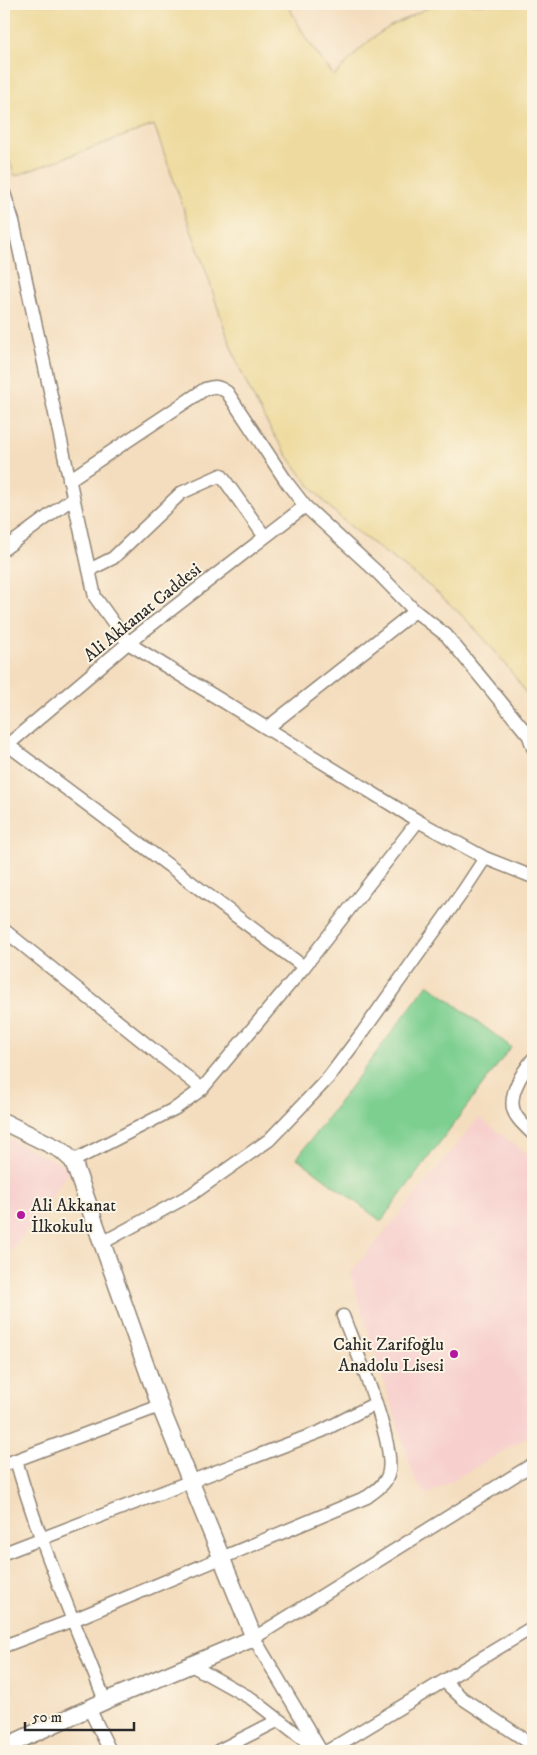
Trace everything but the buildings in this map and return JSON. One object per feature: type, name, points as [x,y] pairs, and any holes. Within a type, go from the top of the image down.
[{"type":"street","points":[[4,193],[13,221],[95,597],[128,643],[418,821],[485,858],[533,877]]},
{"type":"street","points":[[69,480],[205,389],[218,386],[227,392],[288,484],[305,506],[416,611],[446,635],[529,736],[533,748]]},
{"type":"street","points":[[89,570],[113,558],[181,493],[221,476],[265,537]]},
{"type":"street","points":[[4,549],[73,498]]},
{"type":"street","name":"Ali Akkanat Caddesi","points":[[6,747],[128,643],[305,506]]},
{"type":"street","points":[[267,728],[416,611]]},
{"type":"street","points":[[6,747],[304,967]]},
{"type":"street","points":[[73,1161],[176,1108],[202,1089],[304,967],[418,821]]},
{"type":"street","points":[[102,1242],[192,1194],[269,1140],[329,1076],[362,1033],[485,858]]},
{"type":"street","points":[[4,930],[202,1089]]},
{"type":"street","points":[[533,1059],[522,1074],[512,1096],[515,1115],[533,1134]]},
{"type":"street","points":[[4,1122],[61,1150],[73,1161],[160,1406],[254,1638],[320,1751]]},
{"type":"street","points":[[4,1646],[73,1620],[367,1497],[378,1490],[388,1476],[390,1461],[376,1403],[342,1316]]},
{"type":"street","points":[[4,1553],[322,1431],[376,1403]]},
{"type":"street","points":[[4,1465],[160,1406]]},
{"type":"street","points":[[16,1460],[42,1539],[106,1701]]},
{"type":"street","points":[[4,1748],[89,1708],[254,1638],[533,1464]]},
{"type":"street","points":[[328,1751],[445,1682],[533,1627]]},
{"type":"street","points":[[191,1665],[252,1699],[320,1751]]},
{"type":"street","points":[[445,1682],[462,1698],[533,1745]]},
{"type":"street","points":[[89,1708],[110,1751]]},
{"type":"street","points":[[218,1751],[279,1720]]},
{"type":"shaded area","name":"Cahit Zarifoğlu Anadolu Lisesi","points":[[479,1118],[533,1158],[533,1434],[427,1495],[415,1480],[350,1274]]},
{"type":"shaded area","name":"Ali Akkanat İlkokulu","points":[[4,1137],[71,1170],[4,1260]]},
{"type":"green space","points":[[428,984],[511,1047],[381,1221],[297,1158]]},
{"type":"sand","points":[[4,4],[287,4],[307,40],[334,76],[374,37],[389,27],[425,9],[441,4],[533,4],[533,704],[508,668],[480,634],[448,602],[364,537],[329,507],[305,479],[280,444],[249,388],[232,349],[154,125],[15,176],[4,146]]},
{"type":"place","name":"Ali Akkanat İlkokulu","points":[[21,1215]]},
{"type":"place","name":"Cahit Zarifoğlu Anadolu Lisesi","points":[[454,1354]]}]
